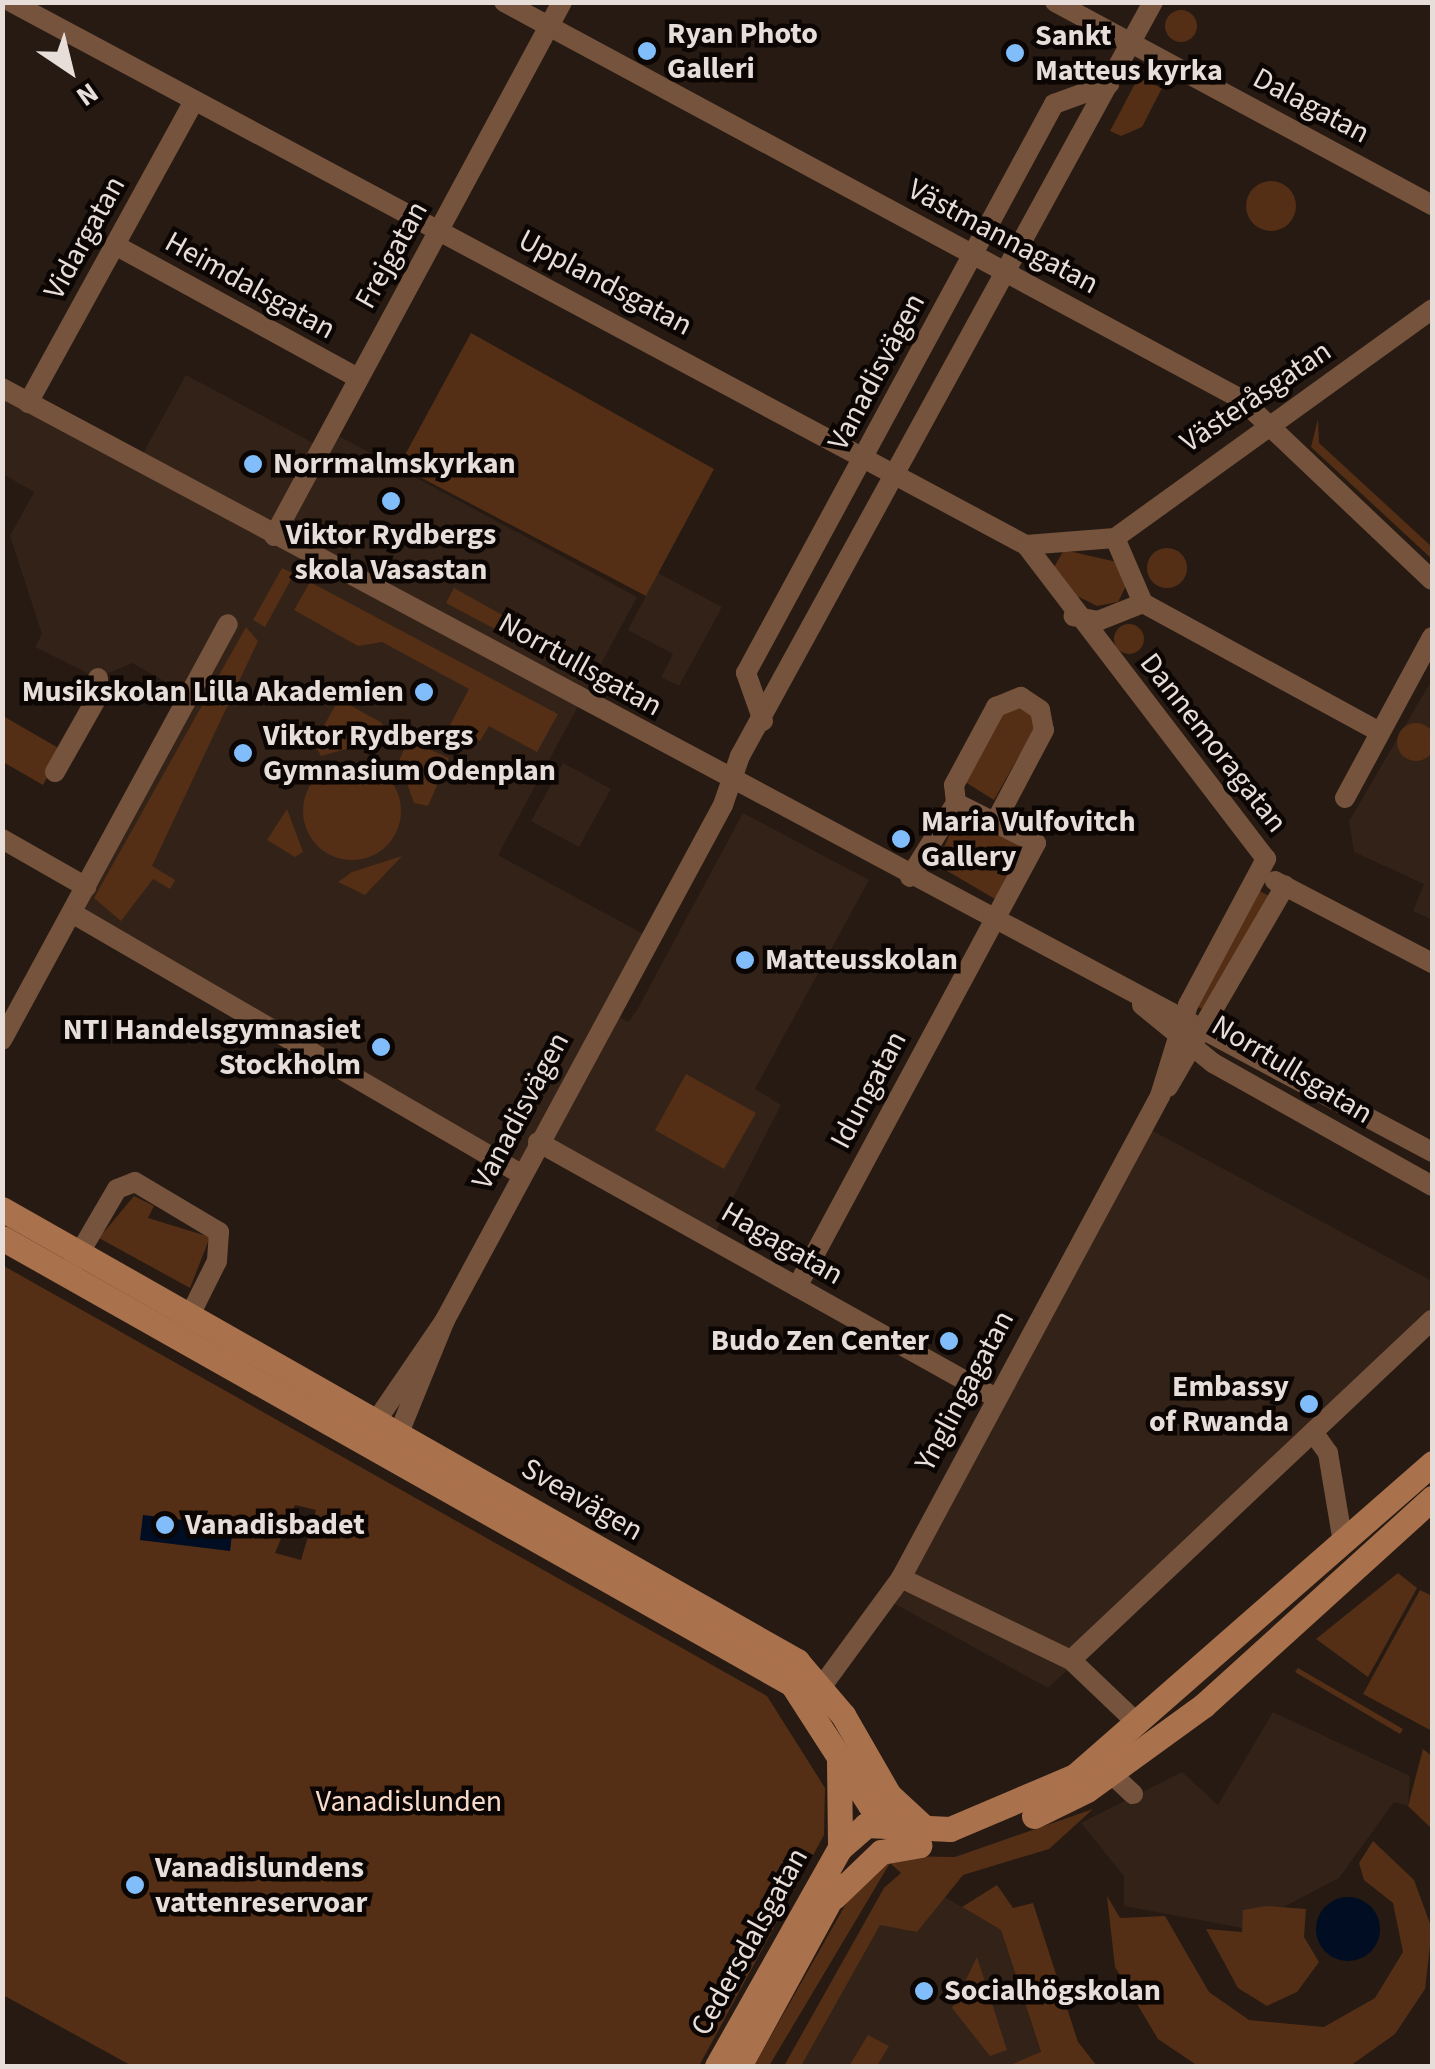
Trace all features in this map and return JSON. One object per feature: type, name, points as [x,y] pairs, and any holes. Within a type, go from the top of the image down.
[{"type":"main road","name":"Sveavägen","points":[[2,1209],[73,1264],[370,1430],[388,1455],[815,1696],[918,1837]]},
{"type":"main road","name":"Sveavägen","points":[[2,1238],[73,1264]]},
{"type":"main road","name":"Sveavägen","points":[[370,1430],[401,1432],[797,1661],[835,1750],[886,1822]]},
{"type":"main road","points":[[1103,1765],[1135,1721],[1342,1537],[1432,1464]]},
{"type":"main road","points":[[889,1795],[886,1822],[918,1837],[948,1846],[1000,1831],[1204,1705],[1432,1498]]},
{"type":"main road","name":"Cedersdalsgatan","points":[[835,1750],[840,1848]]},
{"type":"main road","name":"Cedersdalsgatan","points":[[717,2066],[840,1848],[866,1825],[886,1822]]},
{"type":"main road","name":"Cedersdalsgatan","points":[[739,2066],[834,1897],[844,1868],[886,1822]]},
{"type":"main road","name":"Cedersdalsgatan","points":[[834,1897],[881,1852],[918,1837]]},
{"type":"street","name":"Upplandsgatan","points":[[12,2],[1026,544]]},
{"type":"street","name":"Västmannagatan","points":[[504,2],[1008,273],[1270,422],[1432,580]]},
{"type":"street","name":"Frejgatan","points":[[274,536],[562,2]]},
{"type":"street","name":"Dalagatan","points":[[1055,2],[1432,205]]},
{"type":"street","name":"Vanadisvägen","points":[[388,1455],[401,1432],[445,1320],[521,1174],[1153,2]]},
{"type":"street","name":"Vanadisvägen","points":[[762,721],[746,674],[1054,104],[1110,84]]},
{"type":"street","name":"Vidargatan","points":[[28,404],[194,101]]},
{"type":"street","name":"Heimdalsgatan","points":[[115,245],[358,378]]},
{"type":"street","name":"Västeråsgatan","points":[[1115,538],[1270,422],[1432,309]]},
{"type":"street","name":"Norrtullsgatan","points":[[2,388],[1129,994],[1187,1035],[1432,1186]]},
{"type":"street","points":[[1026,544],[1115,538],[1144,603],[1380,732]]},
{"type":"street","name":"Dannemoragatan","points":[[1026,544],[1073,616],[1262,846],[1261,874],[1432,963]]},
{"type":"street","points":[[1073,616],[1098,621],[1144,603]]},
{"type":"street","points":[[2,1040],[228,624]]},
{"type":"street","points":[[1344,798],[1432,637]]},
{"type":"street","points":[[56,772],[98,696],[98,678]]},
{"type":"street","points":[[910,877],[956,802],[954,784],[996,707],[1021,696],[1040,710],[1044,730],[998,817],[956,802]]},
{"type":"street","name":"Idungatan","points":[[797,1287],[995,922],[1036,855],[1031,836],[998,817]]},
{"type":"street","points":[[2,839],[86,887]]},
{"type":"street","name":"Ynglingagatan","points":[[815,1696],[901,1578],[1160,1096],[1261,874]]},
{"type":"street","points":[[1206,1030],[1286,886]]},
{"type":"street","points":[[72,913],[521,1174]]},
{"type":"street","name":"Norrtullsgatan","points":[[1187,1035],[1206,1030],[1432,1152]]},
{"type":"street","name":"Hagagatan","points":[[538,1142],[996,1398]]},
{"type":"street","points":[[73,1264],[117,1189],[135,1182],[219,1232],[185,1327]]},
{"type":"street","name":"Vanadisvägen","points":[[370,1430],[445,1320]]},
{"type":"street","points":[[1070,1660],[1315,1435],[1432,1320]]},
{"type":"street","points":[[1315,1435],[1328,1453],[1342,1537]]},
{"type":"street","points":[[901,1578],[1070,1660],[1135,1721]]},
{"type":"street","points":[[1103,1765],[1133,1794]]},
{"type":"shaded area","points":[[186,375],[315,444],[324,428],[637,597],[498,855],[647,936],[607,1010],[628,1022],[637,1010],[743,813],[869,880],[755,1089],[781,1105],[713,1237],[538,1141],[521,1171],[63,915],[187,694],[132,663],[97,678],[35,647],[42,634],[10,536],[34,492],[3,474],[2,385],[140,459]]},
{"type":"shaded area","points":[[658,573],[722,607],[679,686],[661,677],[673,654],[628,630]]},
{"type":"shaded area","points":[[1432,680],[1432,920],[1413,911],[1424,884],[1354,852],[1349,821]]},
{"type":"shaded area","points":[[563,763],[611,789],[579,847],[531,821]]},
{"type":"shaded area","points":[[1142,1125],[1432,1281],[1432,1333],[1048,1688],[888,1600]]},
{"type":"shaded area","points":[[1273,1712],[1410,1776],[1408,1806],[1394,1802],[1339,1878],[1243,1928],[1124,1906],[1124,1876],[1081,1823],[1182,1772],[1218,1805]]},
{"type":"shaded area","name":"Socialhögskolan","points":[[902,1872],[1001,1930],[1041,2053],[1008,2066],[784,2066],[884,1888]]},
{"type":"green space","points":[[1181,10],[1192,15],[1197,26],[1192,37],[1181,42],[1170,37],[1165,26],[1170,15]]},
{"type":"green space","points":[[1138,78],[1162,88],[1142,127],[1121,136],[1110,131]]},
{"type":"green space","points":[[1271,181],[1289,188],[1296,206],[1289,224],[1271,231],[1253,224],[1246,206],[1253,188]]},
{"type":"green space","points":[[471,333],[714,469],[646,596],[399,466]]},
{"type":"green space","points":[[1318,419],[1319,443],[1432,547],[1432,559],[1311,447]]},
{"type":"green space","points":[[1167,548],[1181,554],[1187,568],[1181,582],[1167,588],[1153,582],[1147,568],[1153,554]]},
{"type":"green space","points":[[1064,550],[1117,562],[1128,582],[1118,602],[1097,606],[1071,593],[1054,567]]},
{"type":"green space","points":[[282,568],[294,574],[265,627],[253,620]]},
{"type":"green space","points":[[310,582],[558,714],[537,752],[489,726],[480,741],[450,725],[469,689],[382,642],[358,646],[294,610]]},
{"type":"green space","points":[[454,588],[594,666],[587,678],[446,603]]},
{"type":"green space","points":[[1129,624],[1140,628],[1144,639],[1140,650],[1129,654],[1118,650],[1114,639],[1118,628]]},
{"type":"green space","points":[[246,627],[258,641],[152,866],[175,880],[170,889],[153,879],[121,921],[94,898]]},
{"type":"green space","points":[[346,703],[382,723],[386,738],[321,756],[314,743],[335,706]]},
{"type":"green space","points":[[1020,703],[1038,722],[994,800],[962,780],[995,716]]},
{"type":"green space","points":[[3,716],[62,750],[43,785],[3,762]]},
{"type":"green space","points":[[1416,723],[1429,729],[1435,742],[1429,755],[1416,761],[1403,755],[1397,742],[1403,729]]},
{"type":"green space","points":[[408,740],[449,758],[428,806],[414,803],[399,761]]},
{"type":"green space","points":[[352,762],[371,766],[387,776],[397,792],[401,811],[397,830],[387,846],[371,856],[352,860],[333,856],[317,846],[307,830],[303,811],[307,792],[317,776],[333,766]]},
{"type":"green space","points":[[287,809],[303,852],[295,857],[267,840]]},
{"type":"green space","points":[[959,811],[1027,849],[995,899],[937,865]]},
{"type":"green space","points":[[402,856],[365,895],[338,882],[352,872]]},
{"type":"green space","points":[[1256,889],[1275,899],[1212,1014],[1192,1004]]},
{"type":"green space","points":[[686,1074],[756,1113],[724,1169],[655,1130]]},
{"type":"green space","points":[[134,1196],[154,1206],[148,1218],[210,1237],[190,1288],[99,1238]]},
{"type":"green space","name":"Vanadislunden","points":[[2,1265],[767,1696],[825,1788],[824,1835],[699,2066],[132,2066],[3,1995]],"holes":[[[295,1505],[316,1510],[301,1560],[275,1553]]]},
{"type":"green space","points":[[1398,1573],[1417,1588],[1368,1677],[1316,1639]]},
{"type":"green space","points":[[1420,1590],[1432,1596],[1432,1731],[1363,1694]]},
{"type":"green space","points":[[1298,1668],[1403,1729],[1400,1734],[1295,1672]]},
{"type":"green space","points":[[1423,1749],[1432,1756],[1432,1829],[1408,1806]]},
{"type":"green space","points":[[1093,1809],[1049,1849],[963,1875],[917,1932],[880,1925],[801,2066],[784,2066],[884,1888],[901,1873],[890,1863],[769,2066],[754,2066],[851,1895],[890,1856],[955,1857]]},
{"type":"green space","points":[[1373,1841],[1414,1880],[1432,1929],[1425,1989],[1395,2034],[1350,2066],[1198,2066],[1158,2039],[1115,1967],[1107,1896],[1120,1918],[1165,1916],[1209,1992],[1249,2020],[1324,2027],[1375,1998],[1403,1952],[1393,1903],[1364,1880],[1359,1863]]},
{"type":"green space","points":[[997,1885],[1013,1908],[1033,1903],[1078,2042],[1097,2066],[1008,2066],[1041,2052],[1001,1930],[962,1907]]},
{"type":"green space","points":[[1266,1906],[1306,1909],[1304,1937],[1319,1962],[1297,1992],[1267,2006],[1238,1988],[1206,1929],[1242,1932],[1243,1910]]},
{"type":"green space","points":[[977,1957],[1007,2050],[990,2056],[952,2008]]},
{"type":"green space","points":[[868,2035],[889,2046],[877,2066],[849,2066]]},
{"type":"water","points":[[143,1515],[233,1526],[230,1551],[140,1540]]},
{"type":"water","points":[[1348,1897],[1370,1907],[1380,1929],[1370,1951],[1348,1961],[1326,1951],[1316,1929],[1326,1907]]},
{"type":"place","name":"Ryan Photo Galleri","points":[[647,51]]},
{"type":"place","name":"Sankt Matteus kyrka","points":[[1015,53]]},
{"type":"place","name":"Norrmalmskyrkan","points":[[253,464]]},
{"type":"place","name":"Viktor Rydbergs skola Vasastan","points":[[391,501]]},
{"type":"place","name":"Musikskolan Lilla Akademien","points":[[424,692]]},
{"type":"place","name":"Viktor Rydbergs Gymnasium Odenplan","points":[[243,753]]},
{"type":"place","name":"Maria Vulfovitch Gallery","points":[[901,839]]},
{"type":"place","name":"Matteusskolan","points":[[745,960]]},
{"type":"place","name":"NTI Handelsgymnasiet Stockholm","points":[[381,1047]]},
{"type":"place","name":"Budo Zen Center","points":[[949,1341]]},
{"type":"place","name":"Embassy of Rwanda","points":[[1309,1404]]},
{"type":"place","name":"Vanadisbadet","points":[[165,1525]]},
{"type":"place","name":"Vanadislundens vattenreservoar","points":[[135,1885]]},
{"type":"place","name":"Socialhögskolan","points":[[924,1991]]}]
